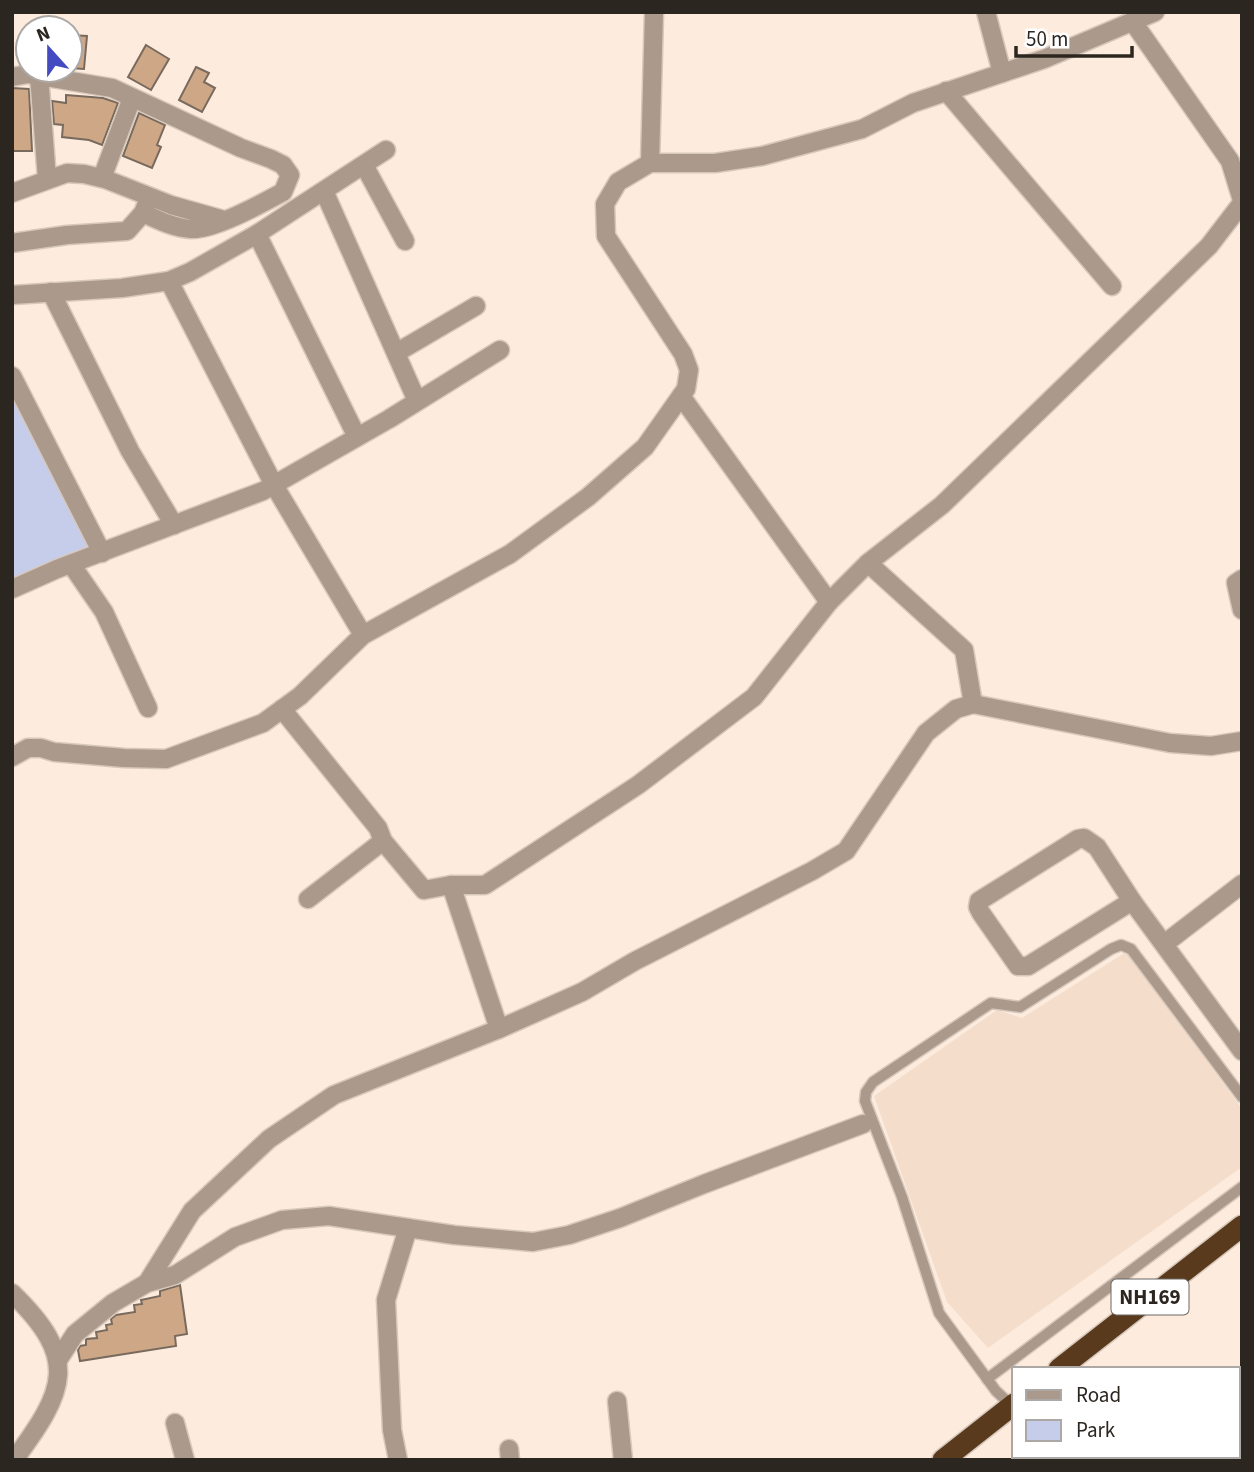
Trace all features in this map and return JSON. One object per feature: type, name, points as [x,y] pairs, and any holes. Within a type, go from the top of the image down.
[{"type":"highway","name":"NH169","points":[[1062,1367],[1242,1226]]},
{"type":"highway","points":[[943,1460],[1012,1406]]},
{"type":"street","points":[[650,163],[654,12]]},
{"type":"street","points":[[985,12],[1002,73]]},
{"type":"street","points":[[12,757],[28,748],[41,748],[54,752],[166,759],[263,723],[300,696],[363,635],[510,554],[588,497],[645,447],[686,389],[689,370],[682,354],[606,236],[605,204],[618,182],[650,163],[715,163],[762,156],[862,129],[912,103],[1044,59],[1154,12]]},
{"type":"street","points":[[282,709],[424,890],[451,885],[485,885],[638,785],[754,696],[829,602],[868,563],[942,505],[1209,246],[1242,201],[1230,161],[1133,22]]},
{"type":"street","points":[[12,193],[67,173],[102,178],[147,205],[224,220],[283,192],[290,175],[283,165],[112,88],[84,83]]},
{"type":"street","points":[[40,84],[47,179]]},
{"type":"street","points":[[946,91],[1112,286]]},
{"type":"street","points":[[102,178],[132,98]]},
{"type":"street","points":[[12,295],[121,288],[169,281],[190,272],[257,233],[386,150]]},
{"type":"street","points":[[364,165],[405,241]]},
{"type":"street","points":[[324,191],[417,401]]},
{"type":"street","points":[[12,243],[127,230],[147,205]]},
{"type":"street","points":[[257,233],[358,437]]},
{"type":"street","points":[[169,281],[274,485],[363,635]]},
{"type":"street","points":[[51,292],[131,451],[174,525]]},
{"type":"street","points":[[396,353],[476,306]]},
{"type":"street","points":[[12,589],[274,485],[500,350]]},
{"type":"street","points":[[12,376],[102,553]]},
{"type":"street","points":[[681,396],[829,602]]},
{"type":"street","points":[[868,563],[964,650],[973,704]]},
{"type":"street","points":[[71,564],[104,612],[148,708]]},
{"type":"street","points":[[1242,579],[1236,583],[1242,610]]},
{"type":"street","points":[[147,1283],[192,1211],[269,1139],[334,1095],[499,1029],[582,992],[635,961],[764,897],[846,851],[926,733],[956,709],[973,704],[1170,743],[1211,746],[1242,741]]},
{"type":"street","points":[[1132,901],[1028,966],[1022,967],[1014,963],[978,907],[983,896],[1077,839],[1084,838],[1097,846],[1132,901],[1242,1051]]},
{"type":"street","points":[[308,899],[383,841]]},
{"type":"street","points":[[1172,938],[1242,884]]},
{"type":"street","points":[[451,885],[499,1029]]},
{"type":"street","points":[[58,1360],[75,1334],[113,1303],[147,1283],[174,1275],[236,1237],[282,1220],[328,1216],[454,1235],[533,1242],[569,1235],[620,1218],[863,1124]]},
{"type":"street","points":[[398,1460],[392,1430],[386,1300],[408,1228]]},
{"type":"street","points":[[12,1293],[33,1314],[53,1342],[58,1360],[57,1386],[48,1411],[13,1460]]},
{"type":"street","points":[[617,1401],[623,1460]]},
{"type":"street","points":[[175,1423],[185,1460]]},
{"type":"lane","points":[[1012,1404],[987,1379],[939,1312],[902,1196],[881,1148],[866,1101],[866,1092],[873,1082],[990,1003],[1020,1007],[1121,945],[1131,949],[1242,1097]]},
{"type":"lane","points":[[987,1379],[1242,1186]]},
{"type":"shaded area","points":[[1126,952],[1242,1109],[1242,1167],[988,1348],[947,1302],[874,1096],[997,1010],[1022,1018]]},
{"type":"green space","points":[[12,379],[95,548],[12,582]]},
{"type":"building","points":[[84,36],[87,36],[84,69]]},
{"type":"building","points":[[146,45],[169,59],[151,90],[128,77]]},
{"type":"building","points":[[196,67],[209,73],[204,82],[215,88],[202,112],[179,100]]},
{"type":"building","points":[[12,88],[29,89],[32,151],[12,151]]},
{"type":"building","points":[[66,95],[103,98],[118,103],[102,145],[89,140],[62,137],[63,125],[54,124],[52,101],[66,103]]},
{"type":"building","points":[[139,113],[165,125],[157,145],[161,147],[152,168],[123,156]]},
{"type":"building","points":[[180,1285],[187,1334],[175,1336],[176,1346],[80,1361],[80,1346],[86,1345],[86,1339],[97,1338],[96,1332],[107,1330],[106,1325],[112,1324],[111,1319],[116,1315],[135,1312],[134,1305],[142,1304],[141,1300],[160,1296],[160,1291]]}]
